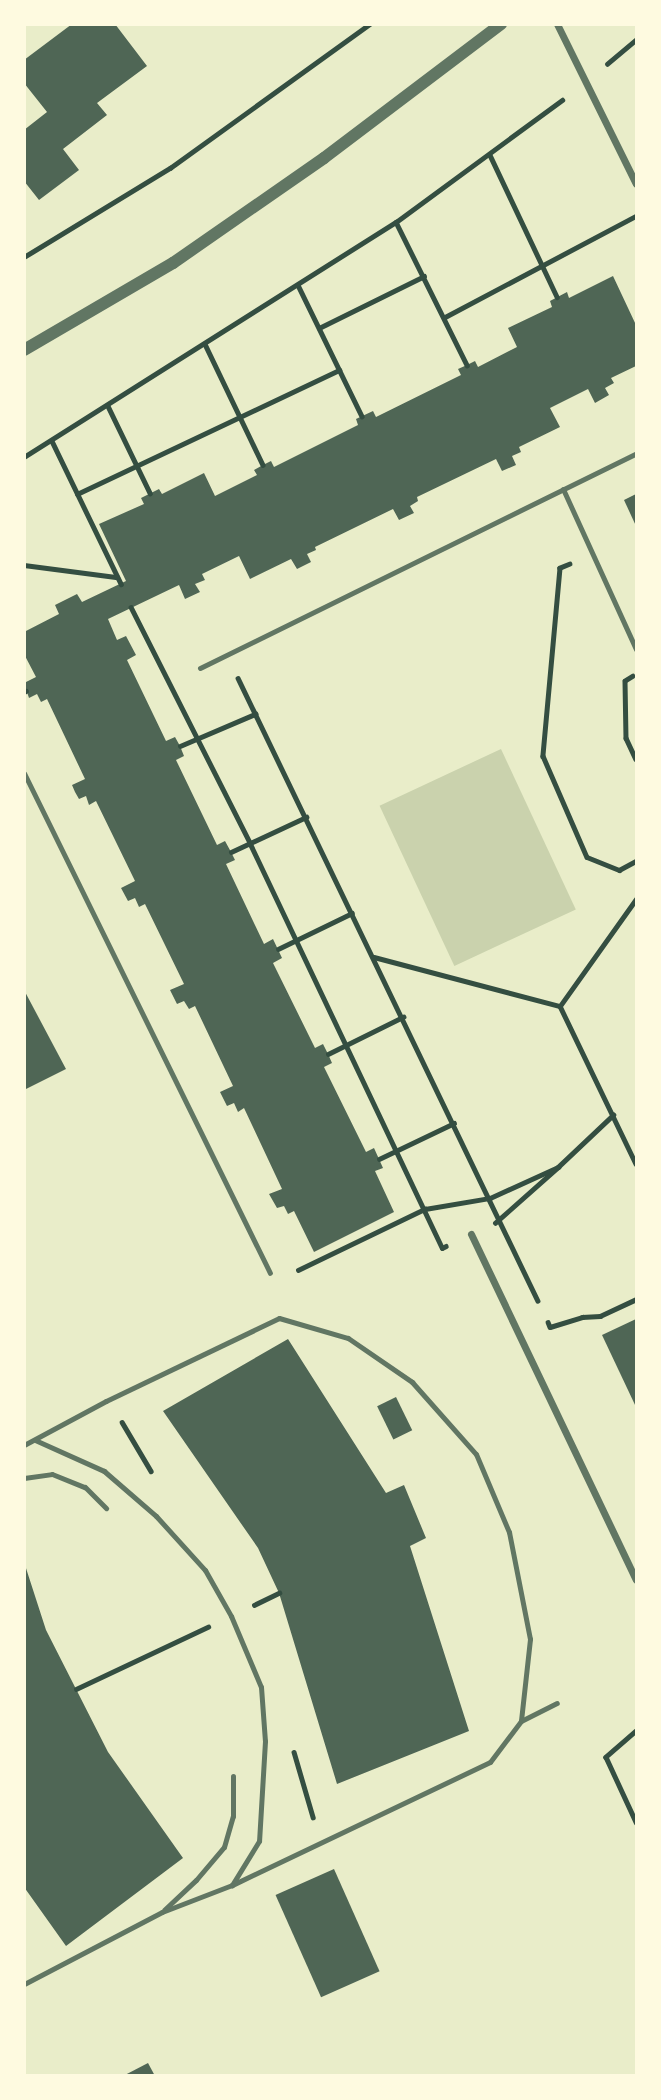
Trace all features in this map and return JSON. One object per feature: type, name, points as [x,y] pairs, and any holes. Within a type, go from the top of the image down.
[{"type":"street","points":[[24,350],[184,256],[324,159],[501,24]]},
{"type":"street","points":[[557,24],[636,184]]},
{"type":"street","points":[[471,1234],[636,1580]]},
{"type":"lane","points":[[200,668],[636,453]]},
{"type":"lane","points":[[563,489],[636,649]]},
{"type":"lane","points":[[24,773],[270,1273]]},
{"type":"lane","points":[[24,1445],[106,1401],[279,1318],[348,1338],[412,1382],[476,1454],[509,1532],[530,1639],[521,1721]]},
{"type":"lane","points":[[34,1440],[104,1471],[156,1516],[205,1570],[231,1616],[261,1687],[265,1741],[259,1841],[232,1885]]},
{"type":"lane","points":[[24,1478],[52,1474],[85,1487],[106,1508]]},
{"type":"lane","points":[[24,1984],[162,1912],[232,1885],[491,1762],[521,1721],[557,1703]]},
{"type":"lane","points":[[162,1912],[197,1880],[224,1847],[233,1816],[233,1776]]},
{"type":"path","points":[[24,257],[170,168],[370,24]]},
{"type":"path","points":[[24,457],[396,222],[490,155],[636,40]]},
{"type":"path","points":[[490,155],[557,297]]},
{"type":"path","points":[[445,317],[636,216]]},
{"type":"path","points":[[396,222],[467,365]]},
{"type":"path","points":[[319,328],[424,275]]},
{"type":"path","points":[[298,285],[362,416]]},
{"type":"path","points":[[205,344],[263,465]]},
{"type":"path","points":[[78,494],[339,370]]},
{"type":"path","points":[[108,405],[150,493]]},
{"type":"path","points":[[52,441],[121,584]]},
{"type":"path","points":[[593,556],[560,568],[543,756],[587,857],[619,870],[636,862]]},
{"type":"path","points":[[24,565],[118,577]]},
{"type":"path","points":[[131,607],[250,843],[442,1248],[501,1220],[612,1115]]},
{"type":"path","points":[[227,655],[539,1303]]},
{"type":"path","points":[[636,673],[625,681],[626,738],[636,759]]},
{"type":"path","points":[[180,746],[256,714]]},
{"type":"path","points":[[231,852],[306,817]]},
{"type":"path","points":[[560,1006],[636,899]]},
{"type":"path","points":[[278,950],[352,912]]},
{"type":"path","points":[[374,957],[560,1006],[636,1164]]},
{"type":"path","points":[[328,1054],[402,1017]]},
{"type":"path","points":[[379,1159],[454,1123]]},
{"type":"path","points":[[270,1273],[290,1274],[425,1209],[490,1198],[558,1167]]},
{"type":"path","points":[[545,1315],[550,1327],[582,1317],[600,1315],[636,1298]]},
{"type":"path","points":[[119,1416],[134,1447]]},
{"type":"path","points":[[76,1689],[279,1593]]},
{"type":"path","points":[[636,1731],[606,1757],[636,1822]]},
{"type":"path","points":[[304,1791],[317,1828]]},
{"type":"green space","points":[[501,749],[576,909],[454,966],[380,806]]},
{"type":"building","points":[[72,24],[115,24],[147,66],[97,103],[107,115],[63,149],[79,170],[39,200],[24,181],[24,130],[47,112],[24,83],[24,60]]},
{"type":"building","points":[[613,276],[636,325],[636,366],[611,378],[614,383],[605,388],[609,395],[595,403],[588,389],[550,408],[560,427],[519,447],[521,452],[512,456],[516,465],[502,471],[496,459],[417,497],[418,501],[410,506],[414,513],[399,520],[393,509],[315,547],[316,550],[307,554],[311,562],[297,569],[291,559],[250,579],[239,556],[202,574],[205,580],[195,584],[200,592],[185,599],[179,585],[108,619],[117,640],[126,636],[136,655],[127,660],[166,741],[175,737],[180,746],[184,756],[176,760],[217,845],[225,841],[235,860],[226,864],[264,944],[273,939],[282,958],[273,963],[315,1048],[323,1044],[328,1054],[332,1063],[324,1067],[366,1152],[374,1148],[383,1168],[375,1171],[394,1212],[314,1252],[294,1211],[288,1214],[284,1206],[277,1208],[269,1194],[282,1189],[244,1108],[238,1112],[234,1103],[227,1106],[220,1092],[233,1086],[195,1006],[189,1009],[184,1001],[177,1004],[170,990],[184,984],[145,904],[139,907],[135,898],[128,901],[121,888],[135,881],[96,801],[89,805],[86,796],[79,799],[75,792],[72,785],[85,779],[47,699],[41,702],[37,694],[29,698],[24,683],[36,677],[24,654],[24,632],[59,614],[55,605],[77,594],[82,602],[126,581],[99,524],[144,504],[141,498],[159,489],[162,494],[204,473],[215,496],[257,475],[254,470],[271,461],[274,467],[358,425],[356,419],[373,411],[376,417],[461,375],[458,369],[475,361],[478,367],[517,347],[508,328],[552,307],[550,301],[567,292],[569,298]]},
{"type":"building","points":[[636,494],[636,526],[624,500]]},
{"type":"building","points":[[24,990],[66,1069],[24,1090]]},
{"type":"building","points":[[636,1319],[636,1407],[602,1335]]},
{"type":"building","points":[[288,1339],[386,1493],[404,1485],[426,1538],[410,1546],[469,1731],[337,1784],[279,1593],[258,1548],[163,1411]]},
{"type":"building","points":[[396,1397],[412,1430],[393,1439],[377,1406]]},
{"type":"building","points":[[24,1562],[46,1630],[108,1752],[183,1858],[66,1946],[24,1887]]},
{"type":"building","points":[[334,1869],[380,1971],[321,1997],[276,1895]]},
{"type":"building","points":[[148,2063],[155,2076],[123,2076]]}]
